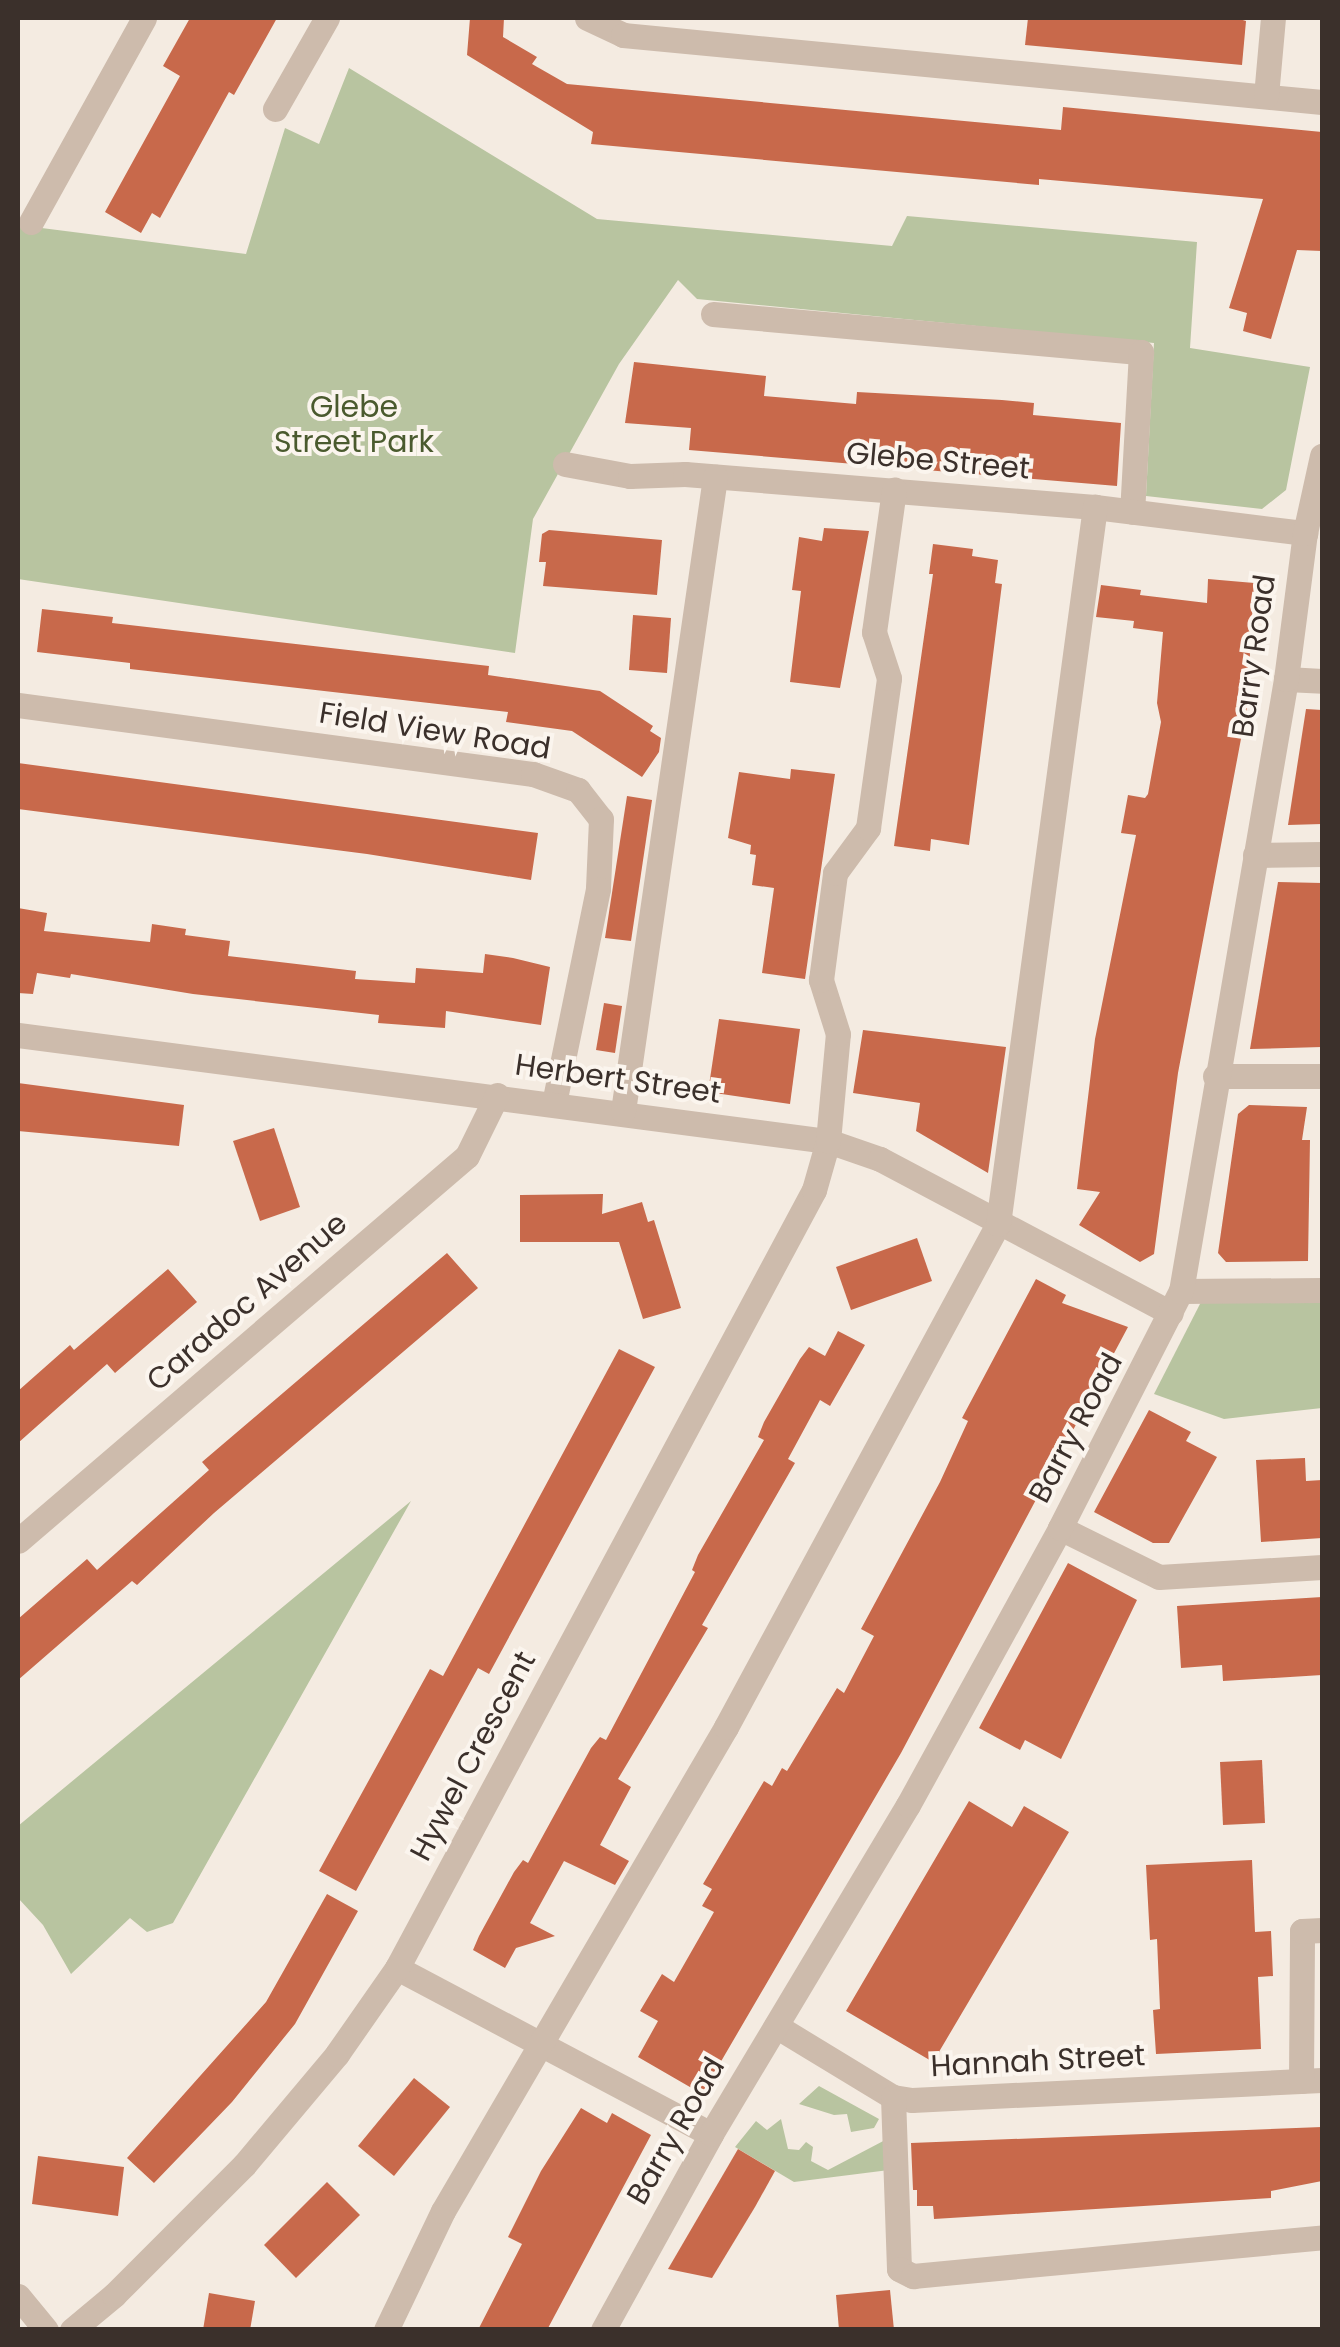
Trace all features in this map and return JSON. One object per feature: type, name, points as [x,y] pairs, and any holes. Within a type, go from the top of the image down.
[{"type":"street","points":[[31,222],[144,18]]},
{"type":"street","points":[[275,109],[327,18]]},
{"type":"street","points":[[587,18],[623,35],[1322,102]]},
{"type":"street","points":[[1266,96],[1274,18]]},
{"type":"street","points":[[713,314],[1141,352],[1132,512]]},
{"type":"street","name":"Barry Road","points":[[603,2330],[711,2134],[908,1806],[1060,1528],[1176,1302],[1286,679],[1305,533],[1322,456]]},
{"type":"street","name":"Glebe Street","points":[[564,464],[630,476],[715,477],[1096,507],[1305,533]]},
{"type":"street","points":[[624,1111],[715,477]]},
{"type":"street","name":"Hywel Crescent","points":[[72,2330],[114,2296],[244,2164],[336,2054],[397,1968],[814,1190],[828,1141],[838,1034],[821,980],[835,872],[868,828],[888,678],[874,632],[894,489]]},
{"type":"street","points":[[386,2330],[442,2211],[543,2046],[726,1727],[998,1224],[1096,507]]},
{"type":"street","points":[[1286,679],[1322,681]]},
{"type":"street","name":"Field View Road","points":[[18,705],[533,774],[578,790],[601,819],[598,889],[554,1102]]},
{"type":"street","points":[[1256,854],[1322,854]]},
{"type":"street","name":"Herbert Street","points":[[18,1035],[624,1111],[828,1141],[880,1159],[998,1224],[1176,1302]]},
{"type":"street","points":[[1216,1076],[1322,1076]]},
{"type":"street","name":"Caradoc Avenue","points":[[18,1540],[467,1156],[497,1095]]},
{"type":"street","points":[[1176,1302],[1322,1290]]},
{"type":"street","points":[[1060,1528],[1158,1577],[1322,1567]]},
{"type":"street","points":[[1312,2081],[1302,1931],[1322,1930]]},
{"type":"street","points":[[397,1968],[711,2134]]},
{"type":"street","name":"Hannah Street","points":[[776,2026],[892,2098],[1312,2081]]},
{"type":"street","points":[[892,2098],[898,2268],[913,2276],[1322,2236]]},
{"type":"street","points":[[18,2296],[46,2330]]},
{"type":"green space","name":"Glebe Street Park","points":[[349,68],[597,219],[892,246],[907,216],[1197,242],[1190,348],[1310,367],[1286,490],[1262,509],[1146,496],[1154,343],[697,299],[678,280],[619,364],[533,519],[515,653],[18,579],[18,225],[246,254],[285,128],[319,144]]},
{"type":"green space","points":[[1322,1301],[1322,1408],[1224,1419],[1154,1394],[1201,1302]]},
{"type":"green space","points":[[411,1501],[173,1923],[147,1932],[130,1918],[71,1974],[43,1925],[18,1898],[18,1826]]},
{"type":"green space","points":[[819,2086],[879,2119],[874,2128],[851,2132],[847,2114],[834,2115],[799,2104]]},
{"type":"green space","points":[[781,2119],[788,2149],[799,2150],[806,2142],[813,2147],[811,2161],[828,2170],[889,2138],[889,2170],[794,2182],[735,2147],[756,2121],[767,2130]]},
{"type":"building","points":[[190,18],[277,18],[234,95],[229,92],[160,218],[152,213],[141,233],[105,212],[180,76],[163,66]]},
{"type":"building","points":[[470,18],[504,18],[503,37],[537,57],[532,64],[567,84],[1061,130],[1063,107],[1322,132],[1322,251],[1297,250],[1271,339],[1243,331],[1247,313],[1229,308],[1263,199],[1039,179],[1039,185],[591,144],[593,132],[467,55]]},
{"type":"building","points":[[1028,18],[1236,18],[1246,21],[1242,65],[1025,45]]},
{"type":"building","points":[[634,362],[766,376],[764,396],[856,404],[857,392],[1002,400],[1034,403],[1033,415],[1121,423],[1117,486],[689,450],[691,428],[625,423]]},
{"type":"building","points":[[824,528],[869,531],[840,688],[790,682],[801,591],[792,590],[799,537],[822,541]]},
{"type":"building","points":[[549,530],[662,540],[657,595],[543,586],[546,562],[539,562],[542,534]]},
{"type":"building","points":[[933,544],[973,549],[972,556],[998,560],[995,583],[1002,584],[969,845],[931,839],[930,851],[894,846],[933,574],[929,574]]},
{"type":"building","points":[[1208,579],[1254,583],[1247,707],[1178,1073],[1154,1254],[1140,1262],[1079,1225],[1100,1192],[1077,1189],[1095,1039],[1136,835],[1121,833],[1128,795],[1145,798],[1148,794],[1161,722],[1157,703],[1163,632],[1133,628],[1134,621],[1096,617],[1101,585],[1141,590],[1140,595],[1207,603]]},
{"type":"building","points":[[42,609],[113,617],[112,623],[489,666],[488,675],[600,691],[653,726],[650,731],[661,738],[659,752],[642,777],[572,731],[506,722],[508,712],[130,669],[130,663],[37,652]]},
{"type":"building","points":[[633,615],[671,618],[667,673],[629,670]]},
{"type":"building","points":[[1306,709],[1322,710],[1322,824],[1288,825]]},
{"type":"building","points":[[18,763],[538,833],[531,880],[367,854],[18,809]]},
{"type":"building","points":[[791,769],[835,774],[805,979],[762,973],[774,888],[752,885],[756,855],[750,854],[751,845],[728,838],[739,772],[790,779]]},
{"type":"building","points":[[627,796],[652,800],[631,941],[605,938]]},
{"type":"building","points":[[1278,882],[1322,883],[1322,1047],[1250,1049]]},
{"type":"building","points":[[18,908],[47,913],[44,931],[150,942],[152,924],[186,929],[185,935],[230,941],[228,956],[356,971],[355,979],[415,983],[416,968],[483,973],[485,954],[513,958],[550,967],[541,1025],[446,1011],[445,1028],[378,1023],[379,1015],[193,994],[71,974],[70,978],[37,973],[33,994],[18,993]]},
{"type":"building","points":[[604,1003],[622,1006],[615,1053],[596,1050]]},
{"type":"building","points":[[719,1019],[800,1029],[790,1104],[708,1092]]},
{"type":"building","points":[[863,1030],[1006,1047],[988,1173],[916,1131],[920,1103],[853,1093]]},
{"type":"building","points":[[18,1083],[184,1105],[179,1146],[18,1131]]},
{"type":"building","points":[[1249,1105],[1307,1107],[1302,1140],[1310,1140],[1308,1261],[1226,1262],[1218,1253],[1238,1114]]},
{"type":"building","points":[[274,1128],[300,1207],[260,1221],[233,1141]]},
{"type":"building","points":[[603,1194],[602,1214],[642,1202],[648,1222],[654,1220],[681,1308],[643,1319],[619,1242],[520,1242],[520,1195]]},
{"type":"building","points":[[917,1238],[932,1281],[851,1310],[836,1267]]},
{"type":"building","points":[[447,1253],[478,1288],[214,1513],[137,1585],[132,1581],[18,1680],[18,1619],[87,1559],[97,1570],[209,1470],[202,1462]]},
{"type":"building","points":[[168,1269],[197,1302],[115,1373],[107,1364],[18,1443],[18,1391],[70,1345],[74,1350]]},
{"type":"building","points":[[1036,1279],[1066,1295],[1062,1303],[1128,1327],[901,1753],[702,2094],[638,2057],[658,2021],[640,2011],[662,1974],[674,1982],[714,1912],[702,1906],[712,1889],[703,1884],[764,1781],[772,1786],[782,1768],[787,1771],[837,1688],[844,1693],[874,1636],[861,1629],[940,1482],[968,1421],[962,1418]]},
{"type":"building","points":[[838,1331],[865,1345],[830,1406],[820,1400],[788,1459],[795,1463],[702,1625],[708,1628],[618,1779],[631,1787],[600,1845],[629,1861],[615,1885],[564,1861],[530,1923],[555,1936],[516,1948],[505,1968],[473,1950],[479,1936],[514,1872],[523,1860],[528,1863],[591,1748],[600,1737],[606,1740],[695,1572],[692,1570],[698,1555],[764,1440],[758,1437],[764,1422],[800,1359],[809,1347],[825,1356]]},
{"type":"building","points":[[619,1349],[655,1367],[489,1674],[478,1668],[356,1891],[319,1871],[430,1669],[443,1676]]},
{"type":"building","points":[[1149,1410],[1191,1432],[1186,1441],[1217,1457],[1169,1543],[1153,1543],[1094,1512]]},
{"type":"building","points":[[1305,1458],[1306,1481],[1322,1480],[1322,1538],[1261,1542],[1256,1460]]},
{"type":"building","points":[[1068,1563],[1137,1600],[1061,1759],[1025,1740],[1020,1750],[979,1728]]},
{"type":"building","points":[[1322,1597],[1322,1675],[1223,1681],[1222,1665],[1181,1668],[1177,1606]]},
{"type":"building","points":[[1262,1760],[1265,1823],[1223,1825],[1220,1762]]},
{"type":"building","points":[[969,1801],[1012,1827],[1024,1806],[1069,1832],[933,2062],[846,2011]]},
{"type":"building","points":[[1252,1860],[1255,1932],[1271,1931],[1273,1976],[1258,1977],[1261,2049],[1156,2054],[1153,2010],[1160,2009],[1157,1939],[1150,1940],[1146,1865]]},
{"type":"building","points":[[327,1894],[358,1911],[295,2024],[232,2102],[154,2183],[127,2158],[266,2002]]},
{"type":"building","points":[[414,2078],[450,2107],[394,2176],[358,2146]]},
{"type":"building","points":[[581,2108],[607,2123],[612,2113],[651,2135],[547,2330],[478,2330],[522,2244],[508,2237],[541,2171]]},
{"type":"building","points":[[1322,2127],[1322,2181],[1271,2191],[1271,2198],[934,2219],[933,2206],[917,2206],[917,2190],[913,2190],[911,2143]]},
{"type":"building","points":[[738,2149],[775,2171],[755,2207],[712,2278],[668,2269]]},
{"type":"building","points":[[38,2156],[124,2167],[118,2216],[32,2204]]},
{"type":"building","points":[[327,2182],[360,2215],[296,2278],[264,2245]]},
{"type":"building","points":[[890,2290],[894,2330],[839,2330],[836,2295]]},
{"type":"building","points":[[209,2293],[255,2301],[250,2330],[203,2330]]}]
